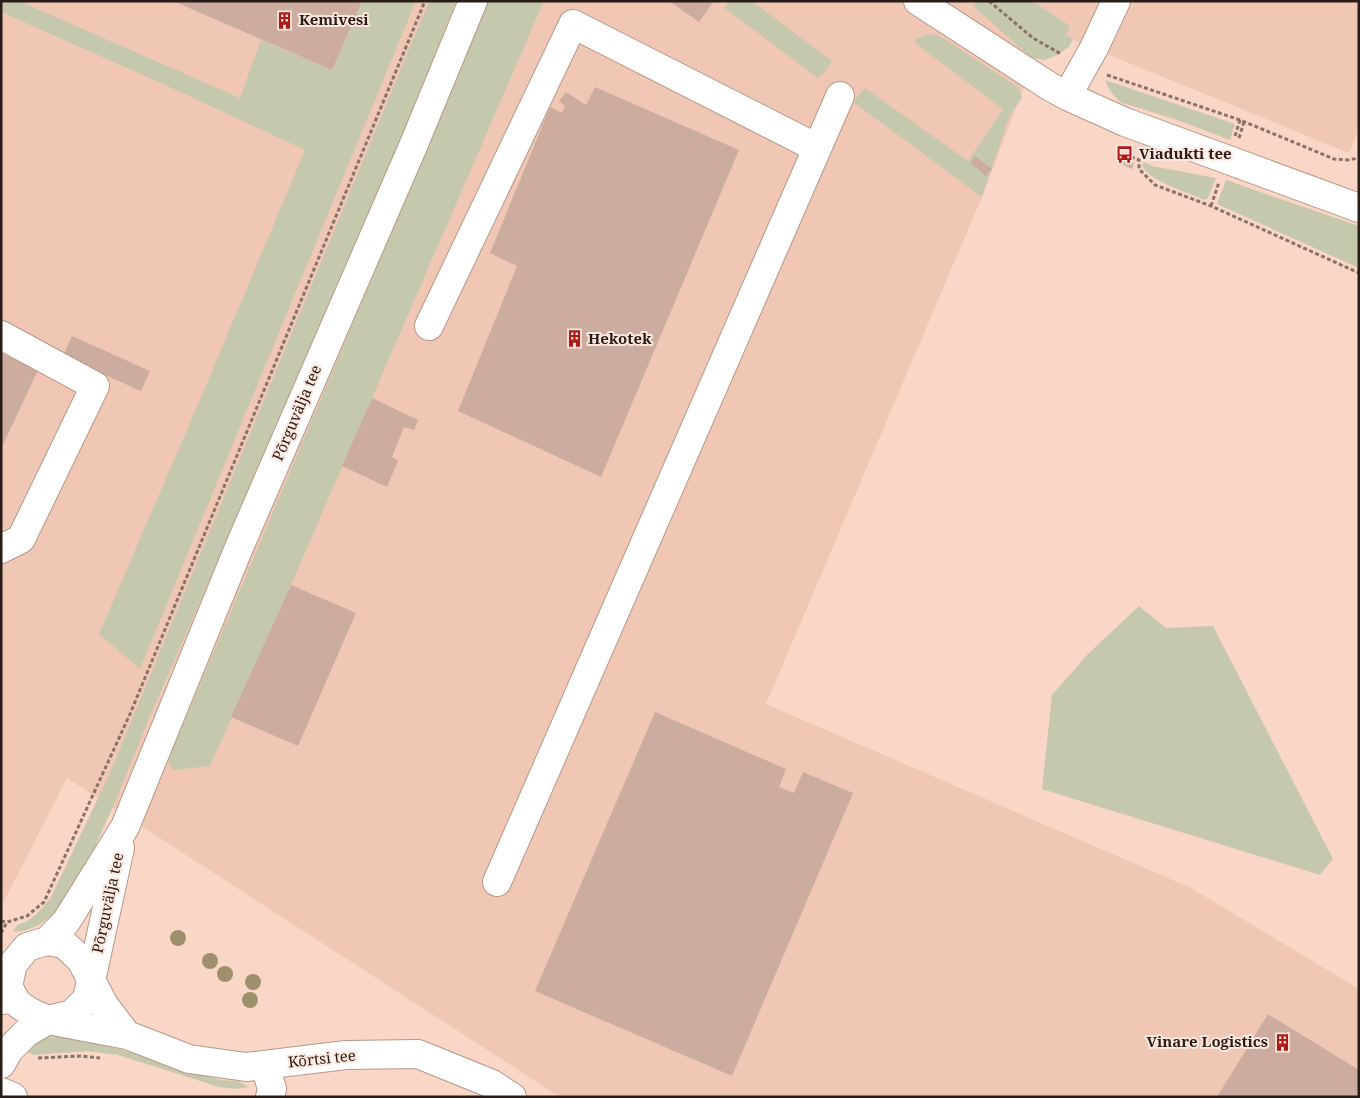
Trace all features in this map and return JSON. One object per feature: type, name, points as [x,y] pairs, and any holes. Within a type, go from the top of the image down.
[{"type":"street","name":"Põrguvälja tee","points":[[21,938],[66,922],[125,827],[240,545],[414,144],[473,1]]},
{"type":"street","points":[[918,1],[1049,86],[1068,96],[1133,125],[1359,208]]},
{"type":"street","points":[[1068,96],[1094,48],[1116,1]]},
{"type":"street","points":[[430,326],[573,24],[818,148]]},
{"type":"street","points":[[497,882],[840,96]]},
{"type":"street","points":[[1,335],[95,386],[21,539],[1,549]]},
{"type":"street","name":"Põrguvälja tee","points":[[91,980],[125,827]]},
{"type":"street","points":[[48,1020],[30,1012],[17,1003],[4,989],[21,938],[64,944],[81,960],[104,1005],[127,1035]]},
{"type":"street","points":[[1,1064],[9,1050],[26,1033],[48,1020],[72,1014],[87,999],[91,980]]},
{"type":"street","name":"Kõrtsi tee","points":[[48,1020],[127,1035],[189,1059],[246,1067],[346,1056],[418,1054],[492,1084],[512,1097]]},
{"type":"street","points":[[265,1065],[272,1089],[270,1097]]},
{"type":"street","points":[[1,1092],[13,1097]]},
{"type":"path","points":[[21,938],[27,916],[44,902],[126,723],[425,1]]},
{"type":"path","points":[[989,1],[1033,38],[1083,67],[1240,120],[1334,159],[1348,160],[1359,158]]},
{"type":"path","points":[[1126,154],[1139,160],[1139,169],[1155,185],[1211,206],[1359,273]]},
{"type":"path","points":[[1,921],[21,938]]},
{"type":"path","points":[[1,933],[21,938]]},
{"type":"shaded area","points":[[1,1],[1359,1],[1359,129],[1349,153],[1046,29],[982,197],[766,704],[1191,888],[1359,989],[1359,1097],[560,1097],[67,778],[1,907]]},
{"type":"green space","points":[[1,1],[19,1],[240,98],[261,40],[332,70],[362,1],[416,1],[140,669],[99,634],[305,150],[1,12]]},
{"type":"green space","points":[[429,1],[456,1],[407,126],[73,896],[56,913],[37,926],[24,931],[13,932],[16,926],[36,914],[51,897],[109,775]]},
{"type":"green space","points":[[489,1],[544,1],[291,585],[210,766],[175,770],[170,767],[168,760]]},
{"type":"green space","points":[[729,1],[752,1],[832,61],[824,73],[818,78],[724,8]]},
{"type":"green space","points":[[977,1],[1032,1],[1070,26],[1066,35],[1073,39],[1069,47],[1057,55],[1045,60],[1032,58],[973,6]]},
{"type":"green space","points":[[927,34],[938,35],[1018,87],[1022,97],[1010,115],[982,197],[853,102],[865,88],[968,161],[1003,109],[915,43],[916,39]]},
{"type":"green space","points":[[1105,80],[1235,124],[1230,140],[1174,119],[1120,102],[1110,91]]},
{"type":"green space","points":[[1144,162],[1152,166],[1216,178],[1208,198],[1205,200],[1162,182],[1147,172],[1142,166]]},
{"type":"green space","points":[[1226,180],[1359,226],[1359,268],[1217,204]]},
{"type":"green space","points":[[1139,606],[1166,628],[1213,626],[1333,859],[1320,875],[1042,789],[1052,695],[1088,654]]},
{"type":"green space","points":[[47,1036],[73,1038],[122,1050],[220,1080],[238,1081],[249,1087],[236,1089],[219,1087],[118,1055],[87,1051],[34,1055],[25,1051],[35,1041]]},
{"type":"building","name":"Kemivesi","points":[[173,1],[362,1],[332,70]]},
{"type":"building","points":[[669,1],[714,1],[699,22]]},
{"type":"building","name":"Hekotek","points":[[595,87],[739,150],[601,477],[458,411],[517,266],[490,253],[550,107],[562,113],[565,106],[559,101],[566,92],[586,105]]},
{"type":"building","points":[[975,156],[992,169],[986,176],[970,163]]},
{"type":"building","points":[[1122,158],[1134,163],[1132,169],[1119,163]]},
{"type":"building","points":[[72,336],[150,371],[141,391],[63,356]]},
{"type":"building","points":[[1,353],[38,370],[1,449]]},
{"type":"building","points":[[372,398],[418,420],[414,430],[404,427],[392,457],[398,461],[387,487],[342,466]]},
{"type":"building","points":[[291,585],[356,613],[298,746],[231,717]]},
{"type":"building","points":[[655,712],[786,769],[779,787],[794,793],[803,772],[853,793],[732,1076],[535,991]]},
{"type":"building","name":"Vinare Logistics","points":[[1268,1014],[1359,1070],[1359,1097],[1217,1097]]},
{"type":"place","name":"Kemivesi","points":[[285,20]]},
{"type":"place","name":"Viadukti tee","points":[[1125,154]]},
{"type":"place","name":"Hekotek","points":[[574,339]]},
{"type":"place","name":"Vinare Logistics","points":[[1282,1042]]}]
